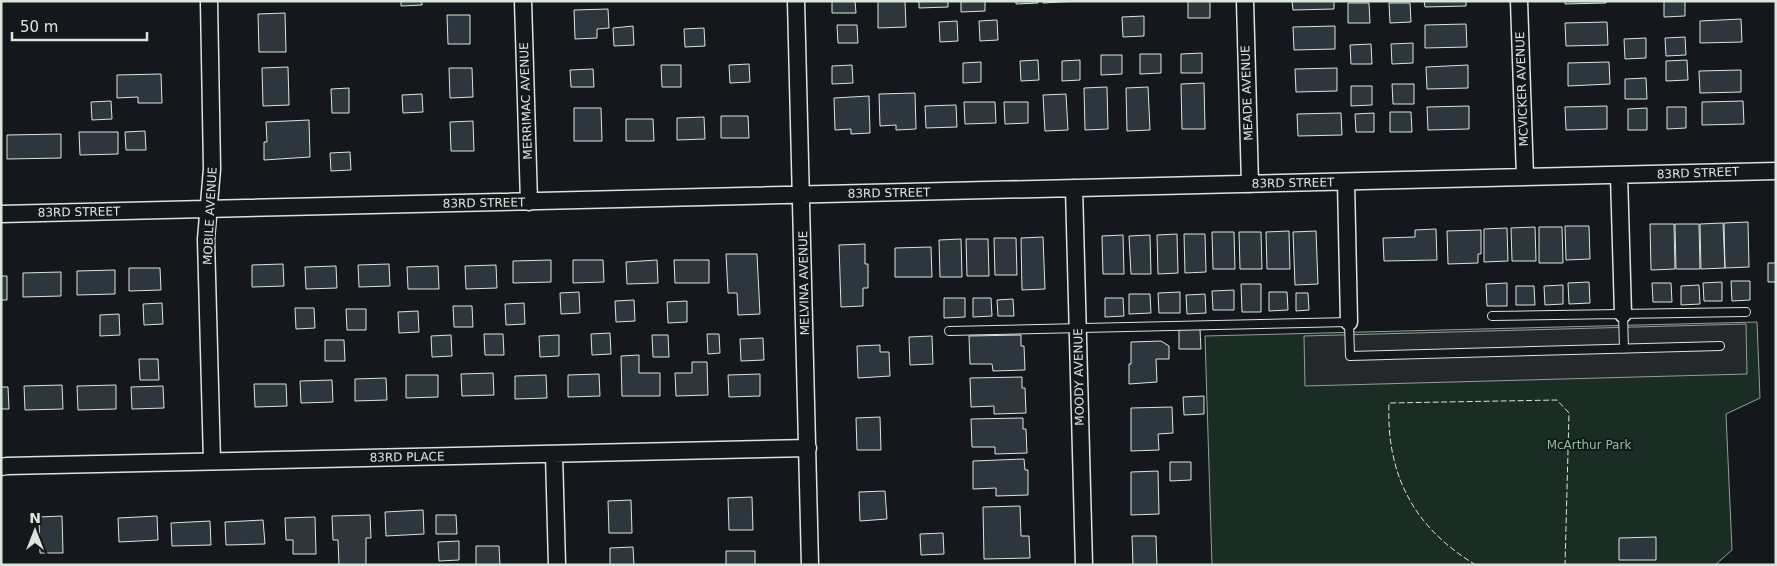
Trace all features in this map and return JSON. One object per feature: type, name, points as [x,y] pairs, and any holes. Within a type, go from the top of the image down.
[{"type":"street","name":"MOBILE AVENUE","points":[[209,1],[212,169],[206,238],[212,461]]},
{"type":"street","name":"MERRIMAC AVENUE","points":[[523,1],[528,202]]},
{"type":"street","name":"MELVINA AVENUE","points":[[796,1],[810,565]]},
{"type":"street","name":"MEADE AVENUE","points":[[1244,1],[1250,184]]},
{"type":"street","name":"MCVICKER AVENUE","points":[[1519,1],[1525,177]]},
{"type":"street","name":"83RD STREET","points":[[1,214],[1776,171]]},
{"type":"street","points":[[1618,175],[1623,314]]},
{"type":"street","points":[[1346,182],[1349,322]]},
{"type":"street","name":"MOODY AVENUE","points":[[1074,188],[1084,565]]},
{"type":"street","name":"83RD PLACE","points":[[4,467],[808,448]]},
{"type":"street","points":[[554,454],[558,565]]},
{"type":"lane","points":[[1492,316],[1746,312]]},
{"type":"lane","points":[[1623,314],[1624,349]]},
{"type":"lane","points":[[949,331],[1349,322],[1350,356],[1720,346]]},
{"type":"green space","name":"McArthur Park","points":[[1757,322],[1760,398],[1726,414],[1732,550],[1715,565],[1212,565],[1205,336]]},
{"type":"shaded area","points":[[1746,324],[1747,374],[1305,386],[1304,336]]},
{"type":"building","points":[[401,1],[422,1],[422,5],[401,6]]},
{"type":"building","points":[[832,1],[855,1],[856,13],[832,13]]},
{"type":"building","points":[[878,1],[905,1],[906,27],[878,28]]},
{"type":"building","points":[[919,1],[948,1],[948,7],[919,8]]},
{"type":"building","points":[[961,1],[985,1],[985,11],[961,12]]},
{"type":"building","points":[[1016,1],[1038,1],[1038,3],[1016,4]]},
{"type":"building","points":[[1043,1],[1078,1],[1043,3]]},
{"type":"building","points":[[1188,1],[1210,1],[1210,18],[1188,18]]},
{"type":"building","points":[[1292,1],[1334,1],[1334,9],[1293,10]]},
{"type":"building","points":[[1424,1],[1466,1],[1466,6],[1425,7]]},
{"type":"building","points":[[1565,1],[1606,1],[1606,3],[1565,4]]},
{"type":"building","points":[[1664,1],[1685,1],[1685,16],[1664,17]]},
{"type":"building","points":[[1348,3],[1369,3],[1370,23],[1348,23]]},
{"type":"building","points":[[1389,3],[1410,3],[1411,22],[1390,23]]},
{"type":"building","points":[[608,9],[609,28],[597,29],[597,38],[575,39],[574,10]]},
{"type":"building","points":[[285,13],[286,52],[259,52],[258,14]]},
{"type":"building","points":[[447,15],[470,15],[470,44],[448,44]]},
{"type":"building","points":[[1144,16],[1144,36],[1123,37],[1122,17]]},
{"type":"building","points":[[1741,19],[1742,42],[1700,43],[1700,21]]},
{"type":"building","points":[[997,20],[998,40],[980,41],[979,21]]},
{"type":"building","points":[[957,21],[958,41],[940,42],[939,22]]},
{"type":"building","points":[[1607,22],[1608,45],[1566,46],[1565,23]]},
{"type":"building","points":[[1466,24],[1467,47],[1425,48],[1425,25]]},
{"type":"building","points":[[837,25],[857,25],[858,43],[838,43]]},
{"type":"building","points":[[633,26],[634,45],[614,46],[613,28]]},
{"type":"building","points":[[1335,26],[1335,49],[1294,50],[1293,27]]},
{"type":"building","points":[[704,28],[705,46],[685,47],[684,29]]},
{"type":"building","points":[[1685,37],[1686,55],[1666,56],[1665,38]]},
{"type":"building","points":[[1646,38],[1646,58],[1625,59],[1624,39]]},
{"type":"building","points":[[1413,43],[1413,63],[1392,64],[1391,44]]},
{"type":"building","points":[[1371,44],[1372,64],[1351,64],[1350,45]]},
{"type":"building","points":[[1202,53],[1202,73],[1181,73],[1181,54]]},
{"type":"building","points":[[1140,54],[1161,54],[1161,73],[1140,74]]},
{"type":"building","points":[[1101,55],[1122,55],[1122,74],[1101,75]]},
{"type":"building","points":[[1038,60],[1039,80],[1021,81],[1020,61]]},
{"type":"building","points":[[1080,60],[1080,80],[1062,81],[1062,61]]},
{"type":"building","points":[[1687,60],[1688,80],[1666,81],[1666,61]]},
{"type":"building","points":[[981,62],[981,82],[963,83],[963,63]]},
{"type":"building","points":[[1609,62],[1610,84],[1568,86],[1568,63]]},
{"type":"building","points":[[749,64],[750,82],[730,83],[729,65]]},
{"type":"building","points":[[661,65],[681,65],[681,87],[662,87]]},
{"type":"building","points":[[852,65],[853,83],[832,84],[832,66]]},
{"type":"building","points":[[1468,65],[1468,88],[1427,89],[1426,67]]},
{"type":"building","points":[[288,67],[289,105],[263,106],[262,68]]},
{"type":"building","points":[[449,68],[472,68],[473,97],[450,98]]},
{"type":"building","points":[[1337,68],[1337,91],[1296,92],[1295,69]]},
{"type":"building","points":[[593,69],[594,87],[571,87],[570,70]]},
{"type":"building","points":[[1741,70],[1741,92],[1700,93],[1699,71]]},
{"type":"building","points":[[161,74],[162,103],[138,103],[138,97],[117,98],[117,75]]},
{"type":"building","points":[[1646,78],[1647,99],[1625,99],[1625,79]]},
{"type":"building","points":[[1204,83],[1205,129],[1182,129],[1181,84]]},
{"type":"building","points":[[1392,84],[1414,84],[1414,104],[1393,104]]},
{"type":"building","points":[[1351,86],[1372,86],[1372,105],[1351,106]]},
{"type":"building","points":[[1107,87],[1108,129],[1085,130],[1084,88]]},
{"type":"building","points":[[1148,87],[1150,130],[1127,131],[1126,88]]},
{"type":"building","points":[[349,88],[349,113],[332,113],[331,89]]},
{"type":"building","points":[[915,93],[916,129],[896,130],[896,125],[880,126],[879,94]]},
{"type":"building","points":[[422,94],[423,112],[403,113],[402,95]]},
{"type":"building","points":[[1066,94],[1068,130],[1045,131],[1043,95]]},
{"type":"building","points":[[869,96],[870,133],[851,134],[851,129],[835,130],[834,98]]},
{"type":"building","points":[[111,101],[112,119],[92,120],[91,102]]},
{"type":"building","points":[[1743,101],[1744,124],[1702,125],[1702,102]]},
{"type":"building","points":[[964,102],[995,102],[996,123],[965,124]]},
{"type":"building","points":[[1004,102],[1028,102],[1028,123],[1005,124]]},
{"type":"building","points":[[956,105],[957,127],[926,128],[925,106]]},
{"type":"building","points":[[1469,106],[1469,129],[1428,130],[1427,107]]},
{"type":"building","points":[[1607,106],[1607,129],[1566,130],[1565,107]]},
{"type":"building","points":[[1667,107],[1686,107],[1686,128],[1667,129]]},
{"type":"building","points":[[574,108],[601,108],[602,141],[574,141]]},
{"type":"building","points":[[1647,108],[1647,130],[1628,130],[1628,109]]},
{"type":"building","points":[[1390,112],[1411,112],[1412,132],[1390,132]]},
{"type":"building","points":[[1341,113],[1342,135],[1298,136],[1297,114]]},
{"type":"building","points":[[1374,113],[1374,132],[1356,132],[1355,114]]},
{"type":"building","points":[[721,116],[748,116],[749,138],[721,138]]},
{"type":"building","points":[[704,117],[705,139],[677,140],[677,118]]},
{"type":"building","points":[[626,119],[653,119],[654,141],[626,141]]},
{"type":"building","points":[[309,120],[310,157],[264,160],[264,142],[267,142],[266,122]]},
{"type":"building","points":[[473,121],[474,151],[451,151],[450,122]]},
{"type":"building","points":[[145,131],[146,150],[126,150],[125,132]]},
{"type":"building","points":[[79,132],[118,132],[118,154],[80,155]]},
{"type":"building","points":[[61,134],[61,158],[7,159],[7,135]]},
{"type":"building","points":[[350,152],[351,170],[331,171],[330,153]]},
{"type":"building","points":[[1748,222],[1749,267],[1725,268],[1724,223]]},
{"type":"building","points":[[1723,223],[1725,268],[1701,269],[1700,224]]},
{"type":"building","points":[[1650,224],[1674,224],[1675,269],[1651,270]]},
{"type":"building","points":[[1675,224],[1699,224],[1700,269],[1676,269]]},
{"type":"building","points":[[1565,226],[1589,226],[1590,259],[1566,260]]},
{"type":"building","points":[[1535,227],[1536,261],[1512,261],[1511,228]]},
{"type":"building","points":[[1539,227],[1562,227],[1563,263],[1539,263]]},
{"type":"building","points":[[1507,228],[1508,261],[1484,262],[1484,229]]},
{"type":"building","points":[[1436,229],[1437,260],[1384,261],[1383,238],[1415,237],[1415,230]]},
{"type":"building","points":[[1481,230],[1481,254],[1478,254],[1478,263],[1448,264],[1447,231]]},
{"type":"building","points":[[1289,231],[1290,269],[1267,269],[1266,232]]},
{"type":"building","points":[[1316,231],[1318,284],[1295,285],[1293,232]]},
{"type":"building","points":[[1212,232],[1234,232],[1235,269],[1213,269]]},
{"type":"building","points":[[1239,232],[1261,232],[1262,269],[1240,269]]},
{"type":"building","points":[[1177,234],[1178,273],[1158,274],[1157,235]]},
{"type":"building","points":[[1184,234],[1205,234],[1206,272],[1185,273]]},
{"type":"building","points":[[1123,235],[1124,274],[1103,274],[1102,236]]},
{"type":"building","points":[[1150,235],[1151,274],[1131,274],[1129,236]]},
{"type":"building","points":[[1043,237],[1045,289],[1022,290],[1021,238]]},
{"type":"building","points":[[994,238],[1016,238],[1017,275],[995,275]]},
{"type":"building","points":[[961,239],[962,277],[940,277],[939,240]]},
{"type":"building","points":[[966,239],[988,239],[989,276],[967,276]]},
{"type":"building","points":[[865,244],[865,264],[868,264],[868,288],[863,288],[863,306],[841,307],[839,245]]},
{"type":"building","points":[[931,247],[932,277],[895,277],[895,248]]},
{"type":"building","points":[[726,254],[757,254],[760,314],[738,315],[737,293],[728,293]]},
{"type":"building","points":[[551,260],[551,282],[513,283],[513,261]]},
{"type":"building","points":[[573,260],[603,260],[604,282],[573,283]]},
{"type":"building","points":[[657,260],[658,283],[627,284],[626,262]]},
{"type":"building","points":[[674,260],[709,260],[709,283],[675,283]]},
{"type":"building","points":[[1768,263],[1776,263],[1776,282],[1768,282]]},
{"type":"building","points":[[283,264],[284,286],[252,287],[252,265]]},
{"type":"building","points":[[389,264],[390,286],[359,287],[358,265]]},
{"type":"building","points":[[496,265],[497,288],[466,289],[465,266]]},
{"type":"building","points":[[336,266],[337,288],[306,289],[305,267]]},
{"type":"building","points":[[438,266],[439,289],[408,289],[407,267]]},
{"type":"building","points":[[129,268],[160,268],[161,290],[129,291]]},
{"type":"building","points":[[115,270],[115,294],[77,295],[77,271]]},
{"type":"building","points":[[61,272],[61,296],[23,297],[23,273]]},
{"type":"building","points":[[1,276],[7,276],[7,300],[1,300]]},
{"type":"building","points":[[1731,281],[1750,281],[1750,300],[1732,301]]},
{"type":"building","points":[[1589,282],[1590,303],[1569,304],[1568,283]]},
{"type":"building","points":[[1722,282],[1722,301],[1704,301],[1703,283]]},
{"type":"building","points":[[1507,283],[1507,306],[1487,306],[1486,284]]},
{"type":"building","points":[[1652,283],[1671,283],[1672,302],[1653,302]]},
{"type":"building","points":[[1241,284],[1261,284],[1261,312],[1242,312]]},
{"type":"building","points":[[1563,285],[1563,304],[1545,305],[1544,286]]},
{"type":"building","points":[[1699,285],[1700,304],[1681,305],[1681,286]]},
{"type":"building","points":[[1516,286],[1534,286],[1535,305],[1516,305]]},
{"type":"building","points":[[1234,290],[1234,310],[1213,310],[1212,291]]},
{"type":"building","points":[[579,292],[580,313],[561,314],[560,293]]},
{"type":"building","points":[[1180,292],[1180,313],[1159,313],[1158,293]]},
{"type":"building","points":[[1269,292],[1287,292],[1288,310],[1269,311]]},
{"type":"building","points":[[1296,293],[1308,293],[1309,310],[1296,311]]},
{"type":"building","points":[[1129,294],[1150,294],[1151,313],[1129,314]]},
{"type":"building","points":[[1205,294],[1206,313],[1187,314],[1186,295]]},
{"type":"building","points":[[944,298],[965,298],[965,317],[944,318]]},
{"type":"building","points":[[973,298],[991,298],[992,316],[973,317]]},
{"type":"building","points":[[1105,298],[1123,298],[1124,316],[1105,317]]},
{"type":"building","points":[[1013,299],[1014,316],[998,316],[997,300]]},
{"type":"building","points":[[634,300],[635,321],[616,322],[615,301]]},
{"type":"building","points":[[687,301],[687,322],[668,323],[667,302]]},
{"type":"building","points":[[162,303],[163,324],[144,325],[143,304]]},
{"type":"building","points":[[524,303],[525,324],[506,325],[505,304]]},
{"type":"building","points":[[453,306],[472,306],[473,327],[454,327]]},
{"type":"building","points":[[295,308],[314,308],[315,328],[296,329]]},
{"type":"building","points":[[346,309],[366,309],[366,330],[347,330]]},
{"type":"building","points":[[418,311],[419,332],[399,333],[398,312]]},
{"type":"building","points":[[119,314],[120,335],[100,336],[100,315]]},
{"type":"building","points":[[1179,329],[1200,329],[1201,349],[1179,349]]},
{"type":"building","points":[[610,333],[611,354],[592,355],[591,334]]},
{"type":"building","points":[[484,334],[503,334],[504,355],[485,355]]},
{"type":"building","points":[[707,334],[719,334],[720,353],[708,354]]},
{"type":"building","points":[[451,335],[452,356],[432,357],[431,336]]},
{"type":"building","points":[[559,335],[559,356],[540,357],[539,336]]},
{"type":"building","points":[[652,335],[668,335],[669,357],[653,357]]},
{"type":"building","points":[[1021,335],[1021,346],[1024,346],[1025,370],[993,371],[992,364],[970,364],[969,336]]},
{"type":"building","points":[[932,336],[933,364],[910,365],[909,337]]},
{"type":"building","points":[[763,338],[764,360],[741,361],[740,339]]},
{"type":"building","points":[[325,340],[344,340],[345,361],[325,361]]},
{"type":"building","points":[[1161,341],[1169,346],[1169,359],[1156,359],[1157,382],[1129,384],[1131,342]]},
{"type":"building","points":[[880,345],[880,352],[889,352],[890,376],[858,378],[857,346]]},
{"type":"building","points":[[639,355],[639,373],[660,373],[660,396],[622,396],[621,356]]},
{"type":"building","points":[[139,359],[158,359],[159,380],[140,380]]},
{"type":"building","points":[[692,362],[707,362],[708,395],[676,396],[675,373],[692,373]]},
{"type":"building","points":[[493,373],[494,395],[462,396],[461,374]]},
{"type":"building","points":[[599,374],[600,396],[568,397],[568,375]]},
{"type":"building","points":[[760,374],[760,396],[729,397],[728,375]]},
{"type":"building","points":[[406,375],[438,375],[438,397],[406,398]]},
{"type":"building","points":[[546,375],[547,398],[515,399],[515,376]]},
{"type":"building","points":[[1022,377],[1022,388],[1025,388],[1026,413],[994,414],[994,406],[971,407],[970,378]]},
{"type":"building","points":[[386,378],[387,400],[355,401],[355,379]]},
{"type":"building","points":[[332,380],[333,402],[301,403],[300,381]]},
{"type":"building","points":[[254,384],[286,384],[287,406],[255,407]]},
{"type":"building","points":[[62,385],[63,409],[25,410],[24,386]]},
{"type":"building","points":[[116,385],[116,409],[78,410],[77,386]]},
{"type":"building","points":[[163,386],[164,408],[132,409],[131,387]]},
{"type":"building","points":[[1,387],[8,387],[9,409],[1,409]]},
{"type":"building","points":[[1204,396],[1204,414],[1184,415],[1183,397]]},
{"type":"building","points":[[1172,407],[1173,433],[1158,434],[1159,450],[1131,451],[1131,408]]},
{"type":"building","points":[[880,417],[881,450],[857,450],[856,418]]},
{"type":"building","points":[[1023,418],[1023,429],[1026,429],[1027,453],[995,454],[995,447],[972,447],[971,419]]},
{"type":"building","points":[[1024,459],[1025,470],[1028,470],[1028,495],[996,496],[996,488],[973,489],[973,461]]},
{"type":"building","points":[[1170,462],[1191,462],[1191,480],[1170,481]]},
{"type":"building","points":[[1158,471],[1159,514],[1131,515],[1131,472]]},
{"type":"building","points":[[885,491],[887,519],[860,521],[859,492]]},
{"type":"building","points":[[752,497],[753,530],[729,530],[728,498]]},
{"type":"building","points":[[631,500],[632,533],[609,533],[608,501]]},
{"type":"building","points":[[1020,506],[1021,536],[1029,536],[1030,558],[984,559],[983,507]]},
{"type":"building","points":[[423,510],[424,534],[386,536],[385,512]]},
{"type":"building","points":[[370,515],[371,538],[366,538],[366,565],[339,565],[338,540],[333,540],[332,516]]},
{"type":"building","points":[[436,515],[456,515],[457,534],[436,534]]},
{"type":"building","points":[[62,516],[63,553],[40,553],[39,517]]},
{"type":"building","points":[[157,516],[158,540],[119,542],[118,518]]},
{"type":"building","points":[[315,517],[316,554],[293,554],[293,540],[286,540],[285,518]]},
{"type":"building","points":[[263,520],[265,544],[226,545],[225,522]]},
{"type":"building","points":[[210,521],[211,545],[172,546],[171,523]]},
{"type":"building","points":[[943,533],[944,554],[921,555],[920,534]]},
{"type":"building","points":[[1132,536],[1156,536],[1157,565],[1133,565]]},
{"type":"building","points":[[1656,537],[1656,560],[1619,560],[1619,538]]},
{"type":"building","points":[[459,541],[459,560],[439,561],[438,542]]},
{"type":"building","points":[[476,546],[499,546],[500,565],[476,565]]},
{"type":"building","points":[[633,547],[634,565],[610,565],[610,548]]},
{"type":"building","points":[[726,551],[755,551],[755,565],[726,565]]},
{"type":"fence","points":[[1476,565],[1454,550],[1436,534],[1420,516],[1408,497],[1399,476],[1393,453],[1389,429],[1389,403],[1557,400],[1569,413],[1565,565]]}]
